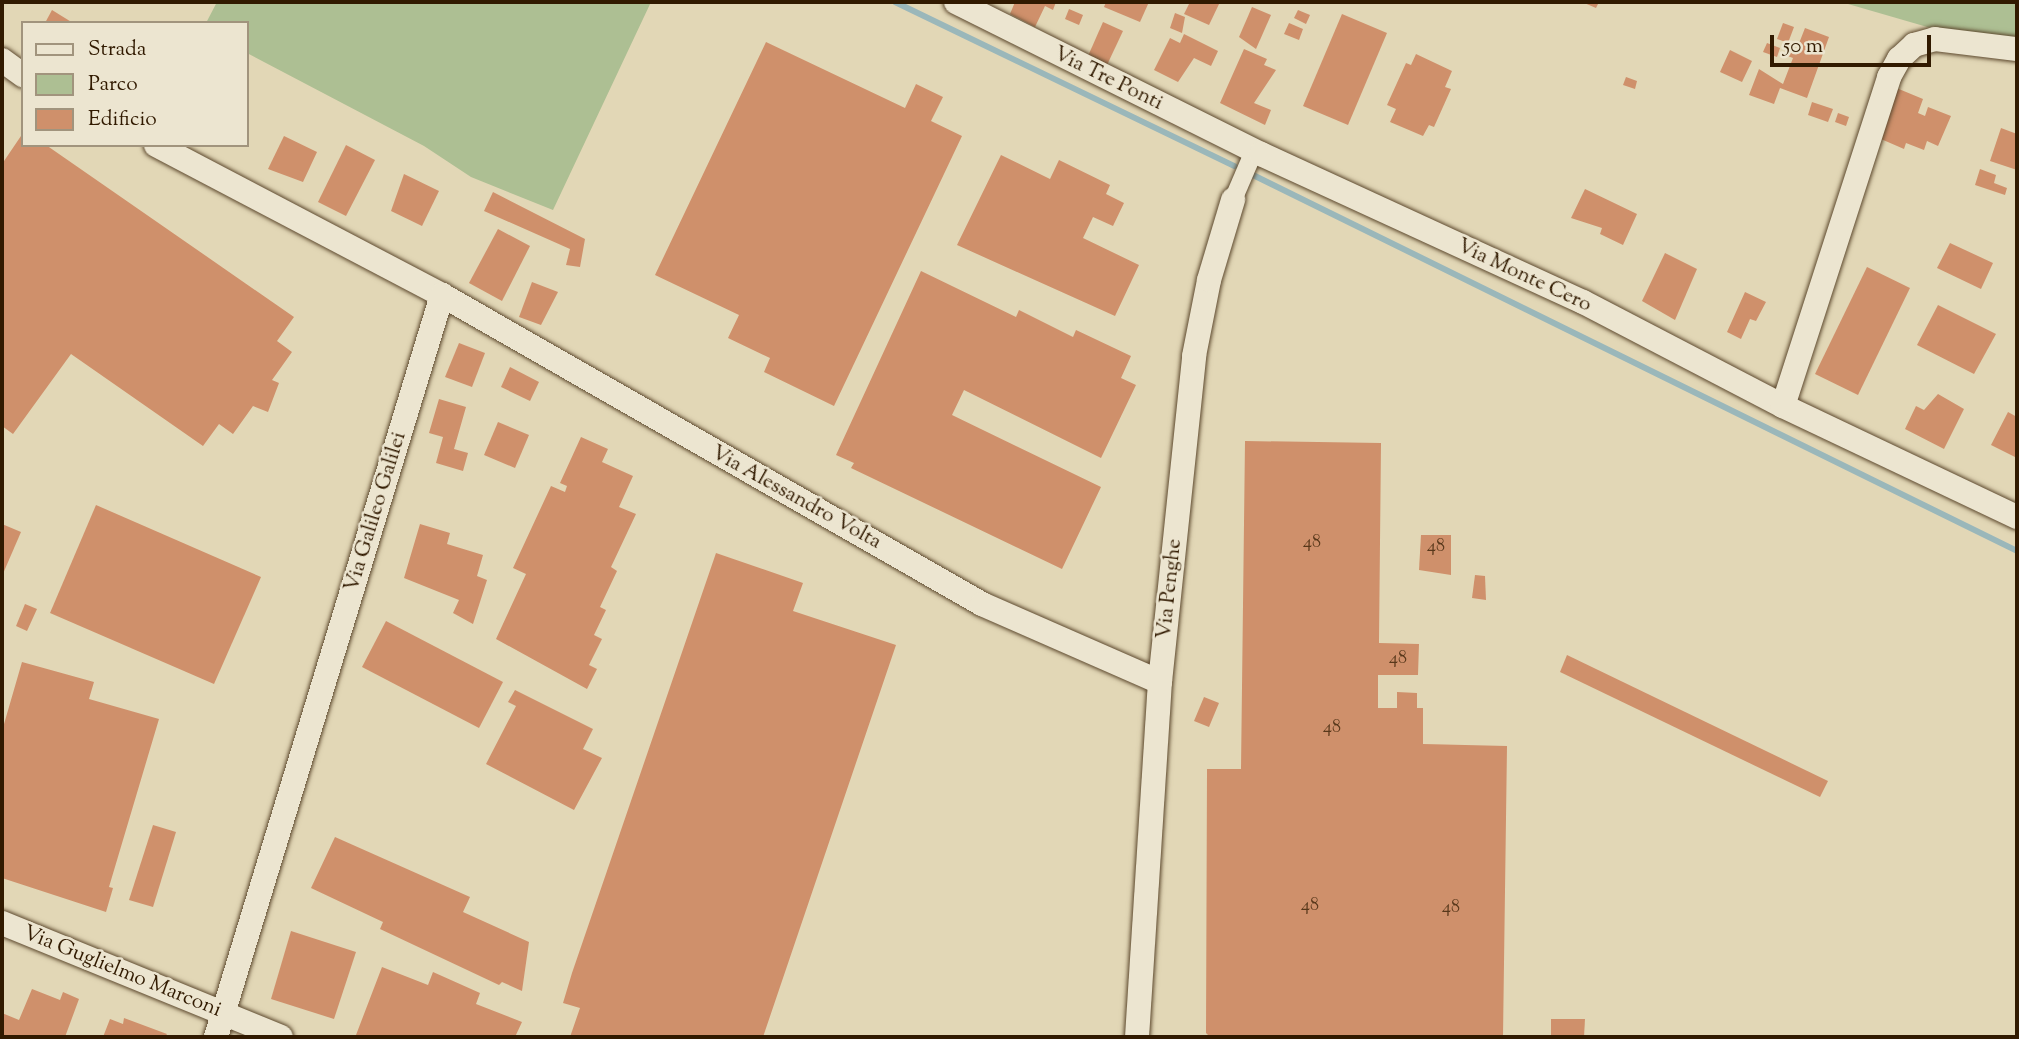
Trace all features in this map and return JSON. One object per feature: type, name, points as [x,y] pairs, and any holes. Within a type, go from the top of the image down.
[{"type":"street","name":"Via Tre Ponti","points":[[956,2],[1258,152]]},
{"type":"street","points":[[1783,407],[1889,77],[1899,59],[1914,45],[1935,39],[2017,49]]},
{"type":"street","points":[[2,60],[21,74]]},
{"type":"street","points":[[160,147],[442,295]]},
{"type":"street","name":"Via Penghe","points":[[1137,1037],[1160,682],[1194,356],[1209,280],[1233,200],[1258,152]]},
{"type":"street","name":"Via Monte Cero","points":[[1258,152],[1583,302],[1783,407],[2017,517]]},
{"type":"street","name":"Via Alessandro Volta","points":[[442,295],[982,604],[1160,682]]},
{"type":"street","name":"Via Galileo Galilei","points":[[220,1026],[442,295]]},
{"type":"street","name":"Via Guglielmo Marconi","points":[[2,923],[220,1026],[281,1037]]},
{"type":"green space","points":[[217,2],[651,2],[553,210],[471,177],[424,146],[248,54],[248,21],[207,21]]},
{"type":"green space","points":[[1843,2],[2017,2],[2017,53],[1848,4]]},
{"type":"building","points":[[1015,2],[1056,2],[1053,10],[1045,6],[1035,27],[1010,14]]},
{"type":"building","points":[[1106,2],[1149,2],[1140,22],[1104,7]]},
{"type":"building","points":[[1190,2],[1220,2],[1209,25],[1184,14]]},
{"type":"building","points":[[1582,2],[1599,2],[1596,8]]},
{"type":"building","points":[[1252,7],[1271,15],[1256,49],[1239,37]]},
{"type":"building","points":[[1069,9],[1083,15],[1079,25],[1065,19]]},
{"type":"building","points":[[52,10],[70,21],[46,21]]},
{"type":"building","points":[[1298,10],[1310,15],[1306,24],[1294,18]]},
{"type":"building","points":[[1175,13],[1185,17],[1182,33],[1170,28]]},
{"type":"building","points":[[1342,14],[1387,33],[1348,125],[1303,106]]},
{"type":"building","points":[[1103,22],[1123,31],[1107,65],[1088,56]]},
{"type":"building","points":[[1289,23],[1303,29],[1299,40],[1284,34]]},
{"type":"building","points":[[1783,23],[1794,27],[1788,43],[1777,39]]},
{"type":"building","points":[[1805,28],[1829,37],[1807,98],[1780,88],[1774,104],[1749,95],[1759,69],[1783,84],[1793,58],[1785,55],[1787,48],[1796,51]]},
{"type":"building","points":[[1184,34],[1218,51],[1211,66],[1194,58],[1178,82],[1154,70],[1170,38],[1180,43]]},
{"type":"building","points":[[766,42],[905,108],[916,84],[943,97],[931,121],[962,136],[834,406],[764,372],[770,358],[728,338],[739,315],[655,275]]},
{"type":"building","points":[[1767,43],[1780,48],[1777,57],[1763,52]]},
{"type":"building","points":[[1244,49],[1267,59],[1264,65],[1276,70],[1254,103],[1271,110],[1265,125],[1220,103]]},
{"type":"building","points":[[1730,50],[1752,61],[1742,82],[1720,72]]},
{"type":"building","points":[[1416,54],[1452,71],[1445,87],[1451,89],[1434,127],[1429,125],[1423,136],[1390,122],[1396,109],[1387,105],[1406,63],[1411,65]]},
{"type":"building","points":[[1626,77],[1637,81],[1635,89],[1623,85]]},
{"type":"building","points":[[1894,87],[1923,99],[1918,113],[1925,116],[1928,107],[1951,116],[1938,146],[1927,141],[1924,150],[1906,143],[1904,149],[1874,136]]},
{"type":"building","points":[[1812,102],[1833,109],[1828,122],[1808,115]]},
{"type":"building","points":[[1838,113],[1849,117],[1846,126],[1835,122]]},
{"type":"building","points":[[2001,128],[2017,134],[2017,170],[1990,161]]},
{"type":"building","points":[[21,136],[21,147],[49,147],[294,317],[277,341],[292,352],[272,380],[279,383],[268,412],[253,406],[233,434],[219,424],[203,446],[71,354],[13,434],[2,426],[2,164]]},
{"type":"building","points":[[284,136],[317,152],[303,182],[268,169]]},
{"type":"building","points":[[346,145],[375,160],[346,216],[318,202]]},
{"type":"building","points":[[1001,155],[1050,179],[1059,160],[1110,185],[1106,194],[1124,203],[1113,226],[1093,217],[1083,238],[1139,265],[1115,316],[957,245]]},
{"type":"building","points":[[1980,169],[1996,175],[1994,183],[2007,188],[2005,195],[1975,185]]},
{"type":"building","points":[[404,174],[439,191],[422,226],[391,211]]},
{"type":"building","points":[[1585,189],[1637,214],[1623,245],[1600,234],[1602,228],[1571,218]]},
{"type":"building","points":[[493,192],[585,239],[580,267],[566,265],[570,249],[484,211]]},
{"type":"building","points":[[498,229],[530,246],[502,301],[469,283]]},
{"type":"building","points":[[1950,243],[1993,263],[1981,289],[1937,268]]},
{"type":"building","points":[[1665,253],[1697,269],[1675,320],[1642,301]]},
{"type":"building","points":[[1867,267],[1910,288],[1858,395],[1815,374]]},
{"type":"building","points":[[921,271],[1016,317],[1019,310],[1073,337],[1076,330],[1131,356],[1121,378],[1136,385],[1101,458],[964,390],[952,415],[1101,487],[1062,569],[851,468],[854,463],[836,455]]},
{"type":"building","points":[[532,282],[558,292],[541,325],[519,317]]},
{"type":"building","points":[[1745,292],[1766,302],[1756,321],[1750,319],[1741,339],[1727,332]]},
{"type":"building","points":[[1938,305],[1996,334],[1974,374],[1917,345]]},
{"type":"building","points":[[459,343],[485,353],[472,387],[445,377]]},
{"type":"building","points":[[510,367],[539,382],[530,401],[501,387]]},
{"type":"building","points":[[1938,394],[1964,409],[1944,449],[1905,429],[1916,406],[1924,410]]},
{"type":"building","points":[[439,399],[466,407],[454,449],[468,453],[463,471],[436,463],[443,437],[429,433]]},
{"type":"building","points":[[2008,412],[2017,417],[2017,458],[1991,445]]},
{"type":"building","points":[[498,422],[529,435],[515,468],[484,455]]},
{"type":"building","points":[[581,437],[608,449],[602,462],[633,476],[619,507],[636,514],[611,567],[617,571],[600,607],[606,610],[594,635],[602,639],[589,665],[597,669],[587,689],[496,639],[526,574],[513,568],[551,486],[565,492],[567,486],[560,483]]},
{"type":"building","points":[[1245,441],[1381,443],[1379,643],[1419,644],[1418,675],[1378,675],[1378,708],[1397,708],[1397,692],[1417,693],[1417,708],[1423,708],[1423,744],[1507,746],[1503,1037],[1210,1037],[1206,1033],[1207,769],[1241,769]]},
{"type":"building","points":[[96,505],[261,577],[214,684],[50,613]]},
{"type":"building","points":[[2,524],[21,532],[2,576]]},
{"type":"building","points":[[420,524],[450,533],[447,544],[483,555],[477,576],[487,580],[473,624],[453,613],[459,600],[404,578]]},
{"type":"building","points":[[1421,535],[1451,535],[1451,575],[1419,570]]},
{"type":"building","points":[[716,553],[803,583],[793,611],[896,645],[763,1037],[570,1037],[580,1008],[563,1003],[572,973]]},
{"type":"building","points":[[1475,575],[1485,576],[1486,600],[1472,598]]},
{"type":"building","points":[[25,604],[37,609],[27,631],[16,626]]},
{"type":"building","points":[[386,621],[503,682],[479,728],[362,667]]},
{"type":"building","points":[[1567,655],[1828,781],[1820,797],[1560,672]]},
{"type":"building","points":[[22,662],[94,682],[89,699],[159,719],[109,887],[113,888],[106,912],[2,878],[2,731]]},
{"type":"building","points":[[515,690],[593,729],[583,749],[602,758],[574,810],[486,764],[516,706],[508,702]]},
{"type":"building","points":[[1204,697],[1219,703],[1209,727],[1194,721]]},
{"type":"building","points":[[153,825],[176,832],[153,907],[129,900]]},
{"type":"building","points":[[335,837],[470,897],[463,912],[529,942],[522,991],[502,982],[499,985],[380,929],[383,922],[311,888]]},
{"type":"building","points":[[291,931],[356,952],[334,1019],[271,999]]},
{"type":"building","points":[[382,967],[428,985],[433,972],[480,993],[476,1004],[522,1022],[515,1037],[356,1035]]},
{"type":"building","points":[[32,989],[60,1000],[63,992],[79,999],[65,1037],[2,1037],[2,1013],[19,1020]]},
{"type":"building","points":[[124,1018],[167,1034],[165,1037],[103,1037],[110,1019],[123,1024]]},
{"type":"building","points":[[1551,1019],[1585,1019],[1584,1037],[1551,1037]]},
{"type":"waterway","points":[[895,2],[1234,166]]},
{"type":"waterway","points":[[1253,175],[2017,551]]}]
